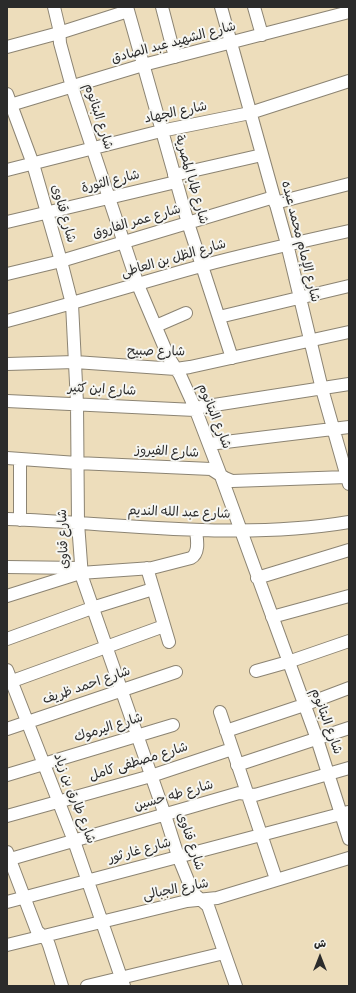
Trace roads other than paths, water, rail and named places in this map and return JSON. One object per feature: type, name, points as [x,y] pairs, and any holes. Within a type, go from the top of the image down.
[{"type":"street","name":"شارع البتانوم","points":[[54,7],[58,23],[60,43],[72,87],[138,285],[168,358],[176,369],[195,409],[209,444],[328,774],[345,812],[349,839]]},
{"type":"street","points":[[162,7],[176,57]]},
{"type":"street","name":"شارع الإمام محمد عبده","points":[[221,7],[232,42],[250,113],[287,244],[322,389],[348,480]]},
{"type":"street","points":[[254,7],[262,34]]},
{"type":"street","points":[[7,47],[59,33],[127,9]]},
{"type":"street","name":"شارع طابا المصرية","points":[[127,9],[188,223],[232,358]]},
{"type":"street","name":"شارع الشهيد عبد الصادق","points":[[9,102],[72,87],[144,65],[262,34],[322,13],[349,12]]},
{"type":"street","name":"شارع الجهاد","points":[[7,170],[161,131],[250,113],[349,81]]},
{"type":"street","name":"شارع قناوى","points":[[9,102],[33,164],[72,304],[77,404],[80,570],[178,856],[193,893],[205,902],[210,910],[236,986]]},
{"type":"street","name":"شارع الثورة","points":[[7,222],[109,198],[175,178],[262,155]]},
{"type":"street","name":"شارع عمر الفاروق","points":[[7,274],[61,261],[188,223],[274,200],[349,184]]},
{"type":"street","name":"شارع الظل بن العاطى","points":[[7,321],[72,304],[201,266],[287,244],[349,233]]},
{"type":"street","points":[[219,317],[349,286]]},
{"type":"street","points":[[156,326],[186,313]]},
{"type":"street","name":"شارع صبيح","points":[[7,364],[75,362],[176,369],[349,332]]},
{"type":"street","name":"شارع ابن كثير","points":[[7,400],[195,409],[349,384]]},
{"type":"street","points":[[209,444],[349,427]]},
{"type":"street","name":"شارع الفيروز","points":[[7,458],[211,470],[232,481],[348,480]]},
{"type":"street","points":[[20,459],[20,520]]},
{"type":"street","name":"شارع عبد الله النديم","points":[[7,519],[196,530],[304,528],[349,522]]},
{"type":"street","points":[[7,567],[80,570],[147,568],[194,557],[197,551],[196,530]]},
{"type":"street","points":[[257,578],[349,550]]},
{"type":"street","points":[[147,568],[168,642]]},
{"type":"street","points":[[7,596],[80,570]]},
{"type":"street","points":[[7,639],[92,608],[153,589]]},
{"type":"street","points":[[272,617],[349,596]]},
{"type":"street","points":[[8,678],[106,648],[164,626]]},
{"type":"street","points":[[256,671],[288,662],[349,641]]},
{"type":"street","name":"شارع احمد ظريف","points":[[7,729],[176,672]]},
{"type":"street","name":"شارع طارق بن زياد","points":[[8,678],[74,841],[123,982]]},
{"type":"street","points":[[226,731],[349,688]]},
{"type":"street","points":[[220,712],[276,879]]},
{"type":"street","name":"شارع اليرموك","points":[[7,775],[173,724]]},
{"type":"street","points":[[237,765],[349,728]]},
{"type":"street","name":"شارع مصطفى كامل","points":[[7,816],[151,776],[232,749]]},
{"type":"street","name":"شارع طه حسين","points":[[8,857],[74,841],[239,793],[255,795],[349,768]]},
{"type":"street","name":"شارع غار ثور","points":[[7,902],[345,812]]},
{"type":"street","points":[[8,857],[37,931],[49,944],[62,986]]},
{"type":"street","name":"شارع الجبالى","points":[[7,946],[187,901],[217,898],[349,858]]},
{"type":"street","points":[[87,986],[123,982],[224,953]]}]
